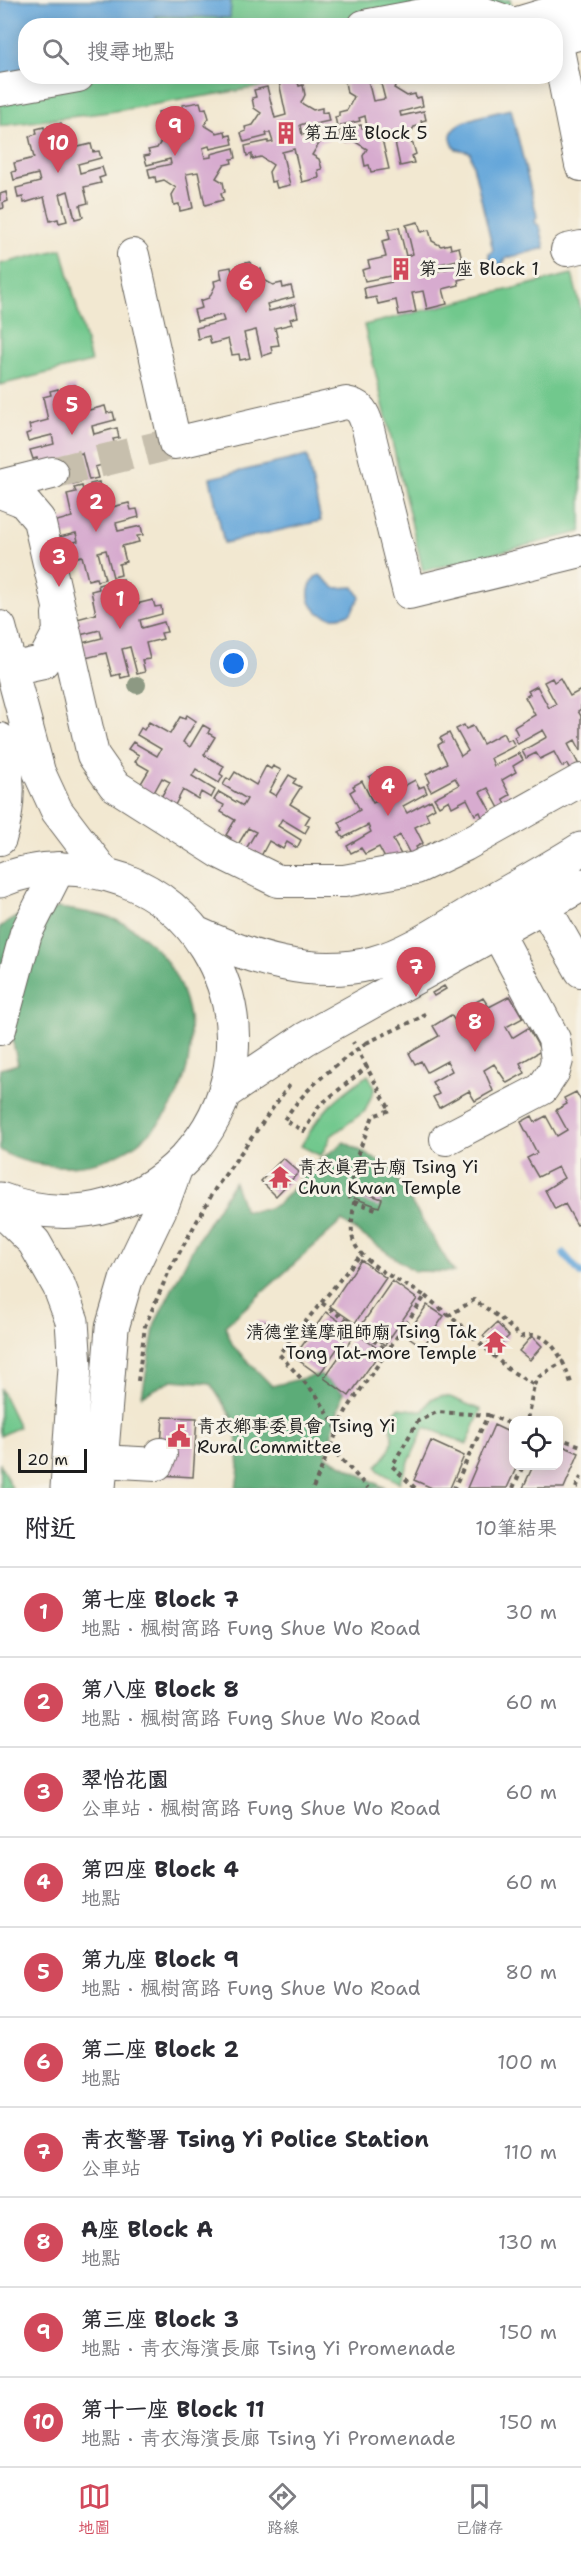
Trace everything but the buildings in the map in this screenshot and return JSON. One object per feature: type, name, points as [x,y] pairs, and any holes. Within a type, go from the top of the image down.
[{"type":"main road","points":[[196,933],[232,950],[262,960],[304,967],[342,969],[374,963],[413,947],[581,849]]},
{"type":"main road","points":[[0,881],[14,875],[59,868],[104,873],[139,886],[170,906],[196,933],[219,969],[231,1009],[234,1051],[226,1092],[214,1121],[197,1147],[175,1170],[141,1193],[103,1208],[62,1213],[21,1207],[0,1199]]},
{"type":"main road","points":[[226,1092],[305,1039],[581,885]]},
{"type":"main road","points":[[100,1474],[112,1328],[118,1304],[175,1170]]},
{"type":"main road","points":[[0,1209],[34,1242],[59,1287],[72,1321],[75,1367],[67,1488]]},
{"type":"street","points":[[534,18],[581,4]]},
{"type":"street","points":[[409,18],[465,8],[496,18]]},
{"type":"street","points":[[563,38],[581,33]]},
{"type":"street","points":[[568,98],[571,63],[581,45]]},
{"type":"street","points":[[563,72],[581,165]]},
{"type":"street","points":[[0,90],[33,84]]},
{"type":"street","points":[[133,255],[175,442],[346,403],[356,405],[363,411],[366,421],[409,593],[581,551]]},
{"type":"street","points":[[0,486],[52,473]]},
{"type":"street","points":[[0,492],[23,501],[39,520],[93,755],[114,785],[221,853],[278,881],[344,881],[416,868],[465,845],[581,780]]},
{"type":"street","points":[[10,669],[43,662],[59,632],[57,598]]},
{"type":"street","points":[[0,627],[23,719],[44,782],[57,811],[104,873]]},
{"type":"street","points":[[0,739],[8,784],[5,821],[0,839]]},
{"type":"street","points":[[0,1029],[26,933],[59,868]]},
{"type":"street","points":[[544,906],[581,971]]},
{"type":"street","points":[[446,1139],[542,1089],[554,1071],[557,1060],[554,1039],[496,932]]},
{"type":"street","points":[[100,1474],[157,1464],[161,1454]]},
{"type":"path","points":[[368,1066],[319,1106],[304,1131],[284,1120],[298,1098],[337,1064],[366,1043],[423,1014]]},
{"type":"path","points":[[350,1036],[390,1110],[373,1116],[355,1161],[350,1198],[354,1202],[379,1210]]},
{"type":"path","points":[[137,1389],[145,1326],[169,1271],[215,1189],[295,1076]]},
{"type":"path","points":[[354,1202],[351,1228],[356,1247],[374,1264],[425,1296],[508,1369],[534,1385]]},
{"type":"path","points":[[338,1430],[317,1396],[279,1354],[362,1253]]},
{"type":"path","points":[[313,1488],[346,1411],[425,1296]]},
{"type":"path","points":[[448,1316],[474,1300],[499,1317],[520,1337],[528,1334],[540,1336],[554,1347],[564,1361],[571,1383]]},
{"type":"path","points":[[322,1302],[388,1351]]},
{"type":"path","points":[[528,1416],[534,1385],[539,1377],[564,1361]]},
{"type":"path","points":[[415,1488],[392,1466],[418,1421],[437,1412],[488,1415],[509,1423]]},
{"type":"path","points":[[454,1488],[488,1415]]},
{"type":"path","points":[[563,1440],[581,1446]]},
{"type":"path","points":[[330,1447],[368,1488]]},
{"type":"path","points":[[513,1488],[521,1470]]},
{"type":"path","points":[[576,1488],[581,1477]]},
{"type":"green space","points":[[231,0],[510,0],[514,18],[230,18]]},
{"type":"green space","points":[[156,16],[230,18],[156,18]]},
{"type":"green space","points":[[18,77],[18,84],[278,84],[109,112],[0,126],[0,78]]},
{"type":"green space","points":[[62,249],[91,362],[0,385],[0,264]]},
{"type":"green space","points":[[572,274],[581,310],[581,532],[423,571],[364,325]]},
{"type":"green space","points":[[58,908],[112,918],[140,934],[169,965],[185,1000],[190,1038],[185,1075],[169,1109],[145,1137],[111,1157],[70,1166],[34,1163],[0,1150],[0,1069],[18,1064],[12,1039],[0,1042],[0,927],[16,917]]},
{"type":"green space","points":[[368,1075],[375,1088],[365,1111],[331,1136],[321,1156],[301,1146],[330,1106]]},
{"type":"green space","points":[[344,1142],[389,1166],[454,1272],[414,1271],[342,1221],[225,1326],[233,1346],[272,1386],[320,1374],[343,1392],[326,1456],[385,1488],[236,1488],[239,1468],[235,1422],[210,1383],[172,1380],[142,1396],[155,1323],[195,1244],[234,1182],[244,1210],[266,1209],[281,1201],[311,1167]]},
{"type":"green space","points":[[0,1388],[19,1427],[0,1436]]},
{"type":"green space","points":[[441,1396],[450,1397],[481,1410],[467,1444],[425,1427],[399,1483],[379,1471],[377,1466],[388,1453],[391,1445],[390,1421],[395,1412],[399,1408],[423,1411],[431,1399]]},
{"type":"green space","points":[[0,1463],[12,1488],[0,1488]]},
{"type":"water","points":[[0,0],[231,0],[230,18],[156,16],[156,18],[18,18],[18,74],[0,78]]},
{"type":"water","points":[[511,109],[537,216],[535,222],[540,227],[545,248],[507,258],[502,264],[495,265],[489,260],[489,254],[493,250],[470,152],[456,149],[451,139],[452,131],[468,120]]},
{"type":"water","points":[[307,456],[321,521],[224,543],[210,478]]},
{"type":"water","points":[[320,575],[335,588],[354,587],[360,597],[351,613],[341,617],[331,617],[323,615],[311,604],[310,587],[315,577]]},
{"type":"waterway","points":[[564,1254],[581,1274]]},
{"type":"tunnel","points":[[52,473],[175,443]]},
{"type":"place","name":"第五座 Block 5","points":[[286,133]]},
{"type":"place","name":"第三座 Block 3","points":[[175,156]]},
{"type":"place","name":"第十一座 Block 11","points":[[58,173]]},
{"type":"place","name":"第一座 Block 1","points":[[401,269]]},
{"type":"place","name":"第二座 Block 2","points":[[246,313]]},
{"type":"place","name":"第九座 Block 9","points":[[72,435]]},
{"type":"place","name":"第八座 Block 8","points":[[96,532]]},
{"type":"place","name":"翠怡花園","points":[[59,587]]},
{"type":"place","name":"第七座 Block 7","points":[[120,629]]},
{"type":"place","name":"第四座 Block 4","points":[[388,816]]},
{"type":"place","name":"青衣警署 Tsing Yi Police Station","points":[[416,997]]},
{"type":"place","name":"A座 Block A","points":[[475,1052]]},
{"type":"place","name":"青衣真君古廟 Tsing Yi Chun Kwan Temple","points":[[280,1177]]},
{"type":"place","name":"清德堂達摩祖師廟 Tsing Tak Tong Tat-more Temple","points":[[495,1342]]},
{"type":"place","name":"青衣鄉事委員會 Tsing Yi Rural Committee","points":[[179,1436]]}]
